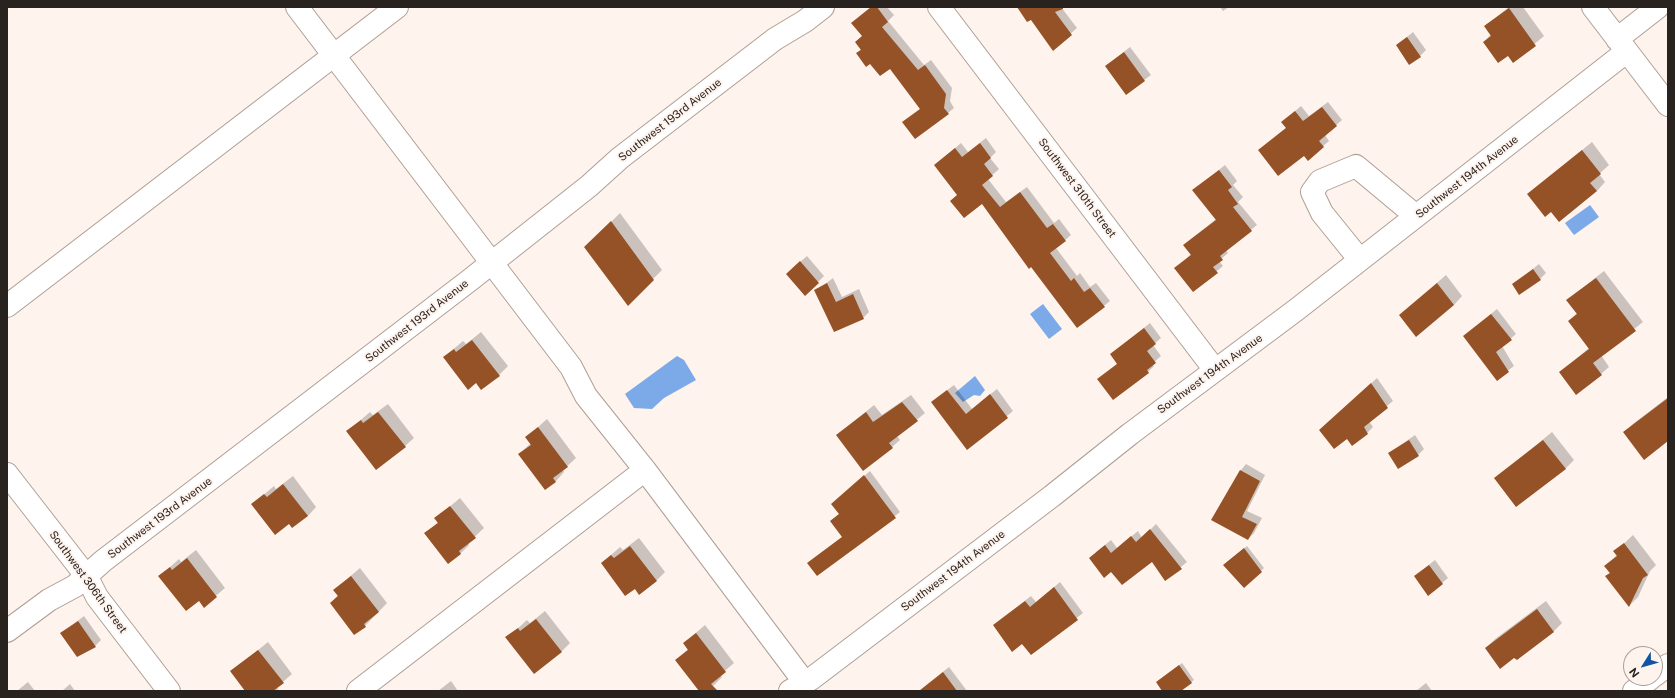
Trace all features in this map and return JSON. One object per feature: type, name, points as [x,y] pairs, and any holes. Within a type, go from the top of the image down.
[{"type":"street","points":[[296,7],[571,367],[586,396],[645,470],[806,686]]},
{"type":"street","points":[[7,306],[397,7]]},
{"type":"street","name":"Southwest 193rd Avenue","points":[[7,631],[42,604],[75,586],[103,562],[492,263],[589,186],[626,154],[775,39],[805,21],[823,7]]},
{"type":"street","name":"Southwest 310th Street","points":[[939,7],[1215,370]]},
{"type":"street","points":[[1593,7],[1668,105]]},
{"type":"street","name":"Southwest 194th Avenue","points":[[806,686],[1130,434],[1239,353],[1416,216],[1621,45],[1658,7]]},
{"type":"street","points":[[1360,260],[1322,213],[1312,192],[1320,181],[1356,166],[1416,216]]},
{"type":"street","points":[[358,691],[645,470]]},
{"type":"street","name":"Southwest 306th Street","points":[[7,474],[87,576],[97,597],[169,691]]},
{"type":"water","points":[[1590,205],[1599,217],[1574,235],[1565,223]]},
{"type":"water","points":[[1043,304],[1062,329],[1049,339],[1030,314]]},
{"type":"water","points":[[677,356],[684,360],[696,380],[664,398],[652,409],[634,408],[625,394]]},
{"type":"water","points":[[975,376],[985,390],[980,396],[974,395],[963,402],[955,393]]},
{"type":"building","points":[[871,7],[877,7],[888,22],[882,27],[918,70],[925,65],[946,94],[944,108],[949,114],[915,139],[902,122],[920,109],[890,69],[880,76],[870,64],[866,67],[856,53],[861,50],[855,42],[862,36],[851,23]]},
{"type":"building","points":[[1017,7],[1063,7],[1063,9],[1055,12],[1072,35],[1053,51],[1031,20],[1027,22]]},
{"type":"building","points":[[1509,8],[1536,46],[1513,63],[1508,56],[1498,63],[1483,42],[1491,36],[1484,26]]},
{"type":"building","points":[[1407,37],[1421,57],[1409,65],[1396,45]]},
{"type":"building","points":[[1124,52],[1145,81],[1126,95],[1105,66]]},
{"type":"building","points":[[1322,107],[1337,126],[1319,141],[1324,147],[1308,161],[1304,156],[1278,176],[1258,150],[1286,128],[1281,122],[1295,111],[1303,121]]},
{"type":"building","points":[[980,143],[991,158],[984,164],[993,176],[982,185],[1000,207],[1020,192],[1047,228],[1053,224],[1066,241],[1050,253],[1071,281],[1074,278],[1084,292],[1090,288],[1105,307],[1077,328],[1031,267],[1029,269],[982,204],[964,218],[950,201],[957,195],[934,165],[955,148],[962,157]]},
{"type":"building","points":[[1582,150],[1601,174],[1590,183],[1597,191],[1559,222],[1551,212],[1545,217],[1527,194]]},
{"type":"building","points":[[1219,170],[1232,187],[1228,190],[1238,204],[1233,207],[1252,231],[1220,256],[1223,260],[1213,267],[1218,273],[1193,292],[1174,268],[1191,255],[1183,245],[1216,220],[1192,190]]},
{"type":"building","points":[[611,221],[654,280],[628,306],[584,247]]},
{"type":"building","points":[[800,261],[819,283],[805,296],[786,274]]},
{"type":"building","points":[[1533,269],[1541,280],[1519,295],[1512,284]]},
{"type":"building","points":[[1596,278],[1636,331],[1593,363],[1602,375],[1576,395],[1559,372],[1589,349],[1568,321],[1577,314],[1566,300]]},
{"type":"building","points":[[827,283],[836,302],[853,294],[864,319],[834,332],[814,290]]},
{"type":"building","points":[[1437,283],[1454,305],[1416,337],[1399,315]]},
{"type":"building","points":[[1491,314],[1512,340],[1496,352],[1509,372],[1497,381],[1463,336]]},
{"type":"building","points":[[1144,328],[1156,344],[1147,351],[1156,363],[1147,370],[1149,373],[1113,400],[1097,379],[1117,364],[1110,354]]},
{"type":"building","points":[[472,340],[500,376],[481,390],[476,383],[468,390],[443,357],[454,349],[456,352]]},
{"type":"building","points":[[1371,383],[1388,408],[1364,427],[1368,434],[1352,446],[1347,439],[1334,449],[1319,430]]},
{"type":"building","points":[[947,390],[966,414],[990,394],[1008,418],[967,450],[931,402]]},
{"type":"building","points":[[1668,398],[1668,441],[1644,460],[1623,432]]},
{"type":"building","points":[[902,402],[918,421],[889,443],[893,448],[863,471],[836,435],[866,412],[873,422]]},
{"type":"building","points":[[378,412],[406,447],[376,470],[346,431],[361,420],[363,423]]},
{"type":"building","points":[[538,427],[568,467],[553,478],[556,482],[545,490],[518,454],[531,445],[525,437]]},
{"type":"building","points":[[1409,440],[1419,456],[1398,469],[1388,453]]},
{"type":"building","points":[[1543,440],[1566,469],[1516,507],[1494,478]]},
{"type":"building","points":[[1240,470],[1260,481],[1242,517],[1257,524],[1248,540],[1211,520]]},
{"type":"building","points":[[864,475],[896,518],[817,576],[807,563],[842,537],[830,521],[839,514],[831,504]]},
{"type":"building","points":[[283,484],[308,516],[292,528],[289,524],[275,535],[251,504],[264,494],[267,497]]},
{"type":"building","points":[[450,506],[476,538],[459,551],[461,554],[448,564],[424,533],[438,523],[434,518]]},
{"type":"building","points":[[1150,529],[1182,569],[1165,581],[1152,562],[1122,585],[1111,572],[1104,578],[1089,558],[1105,545],[1111,553],[1131,536],[1136,542]]},
{"type":"building","points":[[1624,543],[1648,575],[1643,578],[1629,607],[1605,576],[1610,573],[1604,566],[1617,556],[1613,551]]},
{"type":"building","points":[[630,546],[657,581],[639,595],[635,589],[625,596],[601,563],[611,555],[614,558]]},
{"type":"building","points":[[1244,548],[1262,572],[1244,588],[1223,565]]},
{"type":"building","points":[[187,558],[217,597],[204,608],[199,601],[186,611],[158,576],[170,567],[172,570]]},
{"type":"building","points":[[1429,565],[1443,584],[1428,596],[1414,576]]},
{"type":"building","points":[[351,576],[379,612],[364,624],[366,627],[354,635],[330,603],[338,596],[333,590]]},
{"type":"building","points":[[1054,587],[1078,620],[1031,655],[1022,644],[1012,652],[993,625],[1025,601],[1030,607]]},
{"type":"building","points":[[1537,609],[1554,632],[1517,660],[1514,658],[1500,669],[1485,648]]},
{"type":"building","points":[[536,619],[562,652],[534,674],[505,637],[518,628],[520,631]]},
{"type":"building","points":[[78,621],[96,647],[77,657],[60,633]]},
{"type":"building","points":[[696,633],[726,672],[711,684],[718,691],[699,691],[675,660],[688,650],[683,643]]},
{"type":"building","points":[[258,650],[284,683],[273,691],[245,691],[230,671]]},
{"type":"building","points":[[1179,665],[1192,683],[1181,691],[1162,691],[1156,682]]},
{"type":"building","points":[[943,672],[957,691],[919,691]]}]
